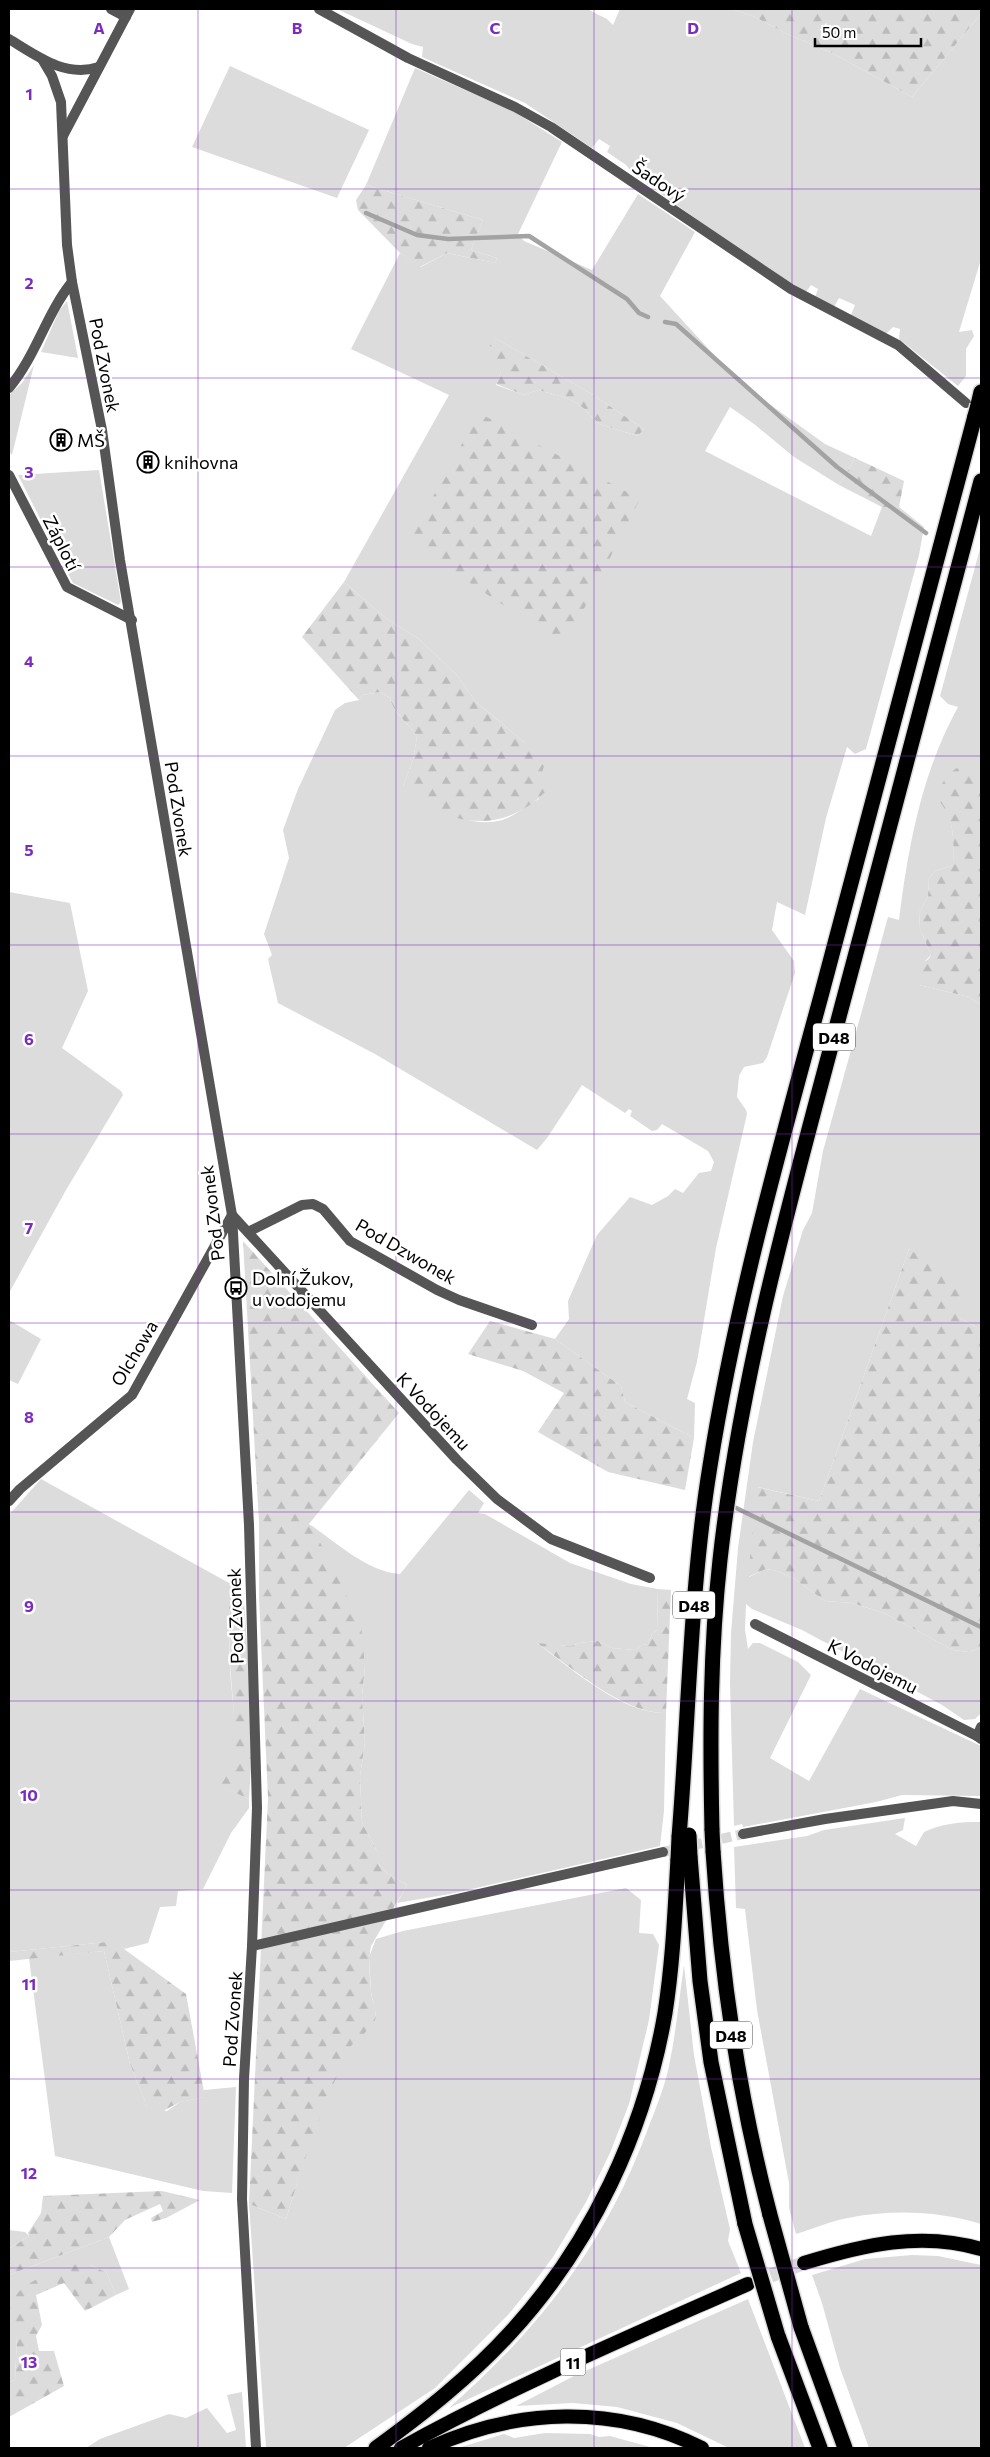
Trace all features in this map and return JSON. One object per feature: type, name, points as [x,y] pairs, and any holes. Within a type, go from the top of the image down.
[{"type":"highway","name":"D48","points":[[820,2448],[778,2336],[745,2224],[712,2062],[684,1858],[690,1649],[698,1558],[709,1469],[729,1362],[789,1115],[975,404]]},
{"type":"highway","name":"D48","points":[[845,2448],[801,2327],[750,2137],[733,2049],[723,1978],[713,1851],[710,1742],[713,1642],[720,1561],[748,1384],[767,1296],[809,1130],[981,481]]},
{"type":"highway","points":[[376,2448],[476,2368],[511,2332],[544,2292],[573,2250],[599,2206],[621,2160],[639,2113],[654,2063],[665,2013],[684,1858]]},
{"type":"highway","points":[[804,2263],[866,2246],[898,2241],[929,2240],[960,2243],[981,2249]]},
{"type":"highway","name":"11","points":[[401,2448],[448,2422],[598,2350],[748,2284]]},
{"type":"highway","points":[[429,2448],[494,2424],[533,2417],[573,2416],[612,2420],[650,2428],[702,2448]]},
{"type":"street","points":[[112,9],[128,13]]},
{"type":"street","name":"Šadový","points":[[318,9],[408,58],[516,107],[551,127],[791,289],[898,345],[975,404]]},
{"type":"street","name":"Pod Zvonek","points":[[63,137],[128,13]]},
{"type":"street","points":[[9,39],[42,59],[66,70],[86,71],[99,67]]},
{"type":"street","name":"Pod Zvonek","points":[[42,59],[52,76],[61,102],[67,245],[72,282],[102,430],[120,560],[132,620],[170,861],[232,1215],[249,1525],[257,1799],[252,1946],[244,2079],[242,2199],[256,2448]]},
{"type":"street","points":[[9,388],[20,374],[59,297],[72,282]]},
{"type":"street","name":"Záplotí","points":[[9,475],[66,587],[132,620]]},
{"type":"street","name":"Pod Dzwonek","points":[[248,1232],[302,1204],[313,1204],[323,1210],[350,1241],[437,1290],[458,1300],[532,1325]]},
{"type":"street","name":"K Vodojemu","points":[[232,1215],[457,1460],[497,1499],[551,1539],[650,1578]]},
{"type":"street","name":"Olchowa","points":[[9,1501],[20,1488],[132,1394],[232,1215]]},
{"type":"street","name":"K Vodojemu","points":[[755,1624],[980,1734]]},
{"type":"street","points":[[743,1834],[825,1819],[943,1803],[981,1804]]},
{"type":"street","points":[[252,1946],[662,1852]]},
{"type":"green space","points":[[337,9],[587,9],[607,19],[613,25],[620,9],[731,9],[753,16],[785,33],[832,53],[912,97],[981,14],[981,259],[959,332],[972,330],[974,336],[966,349],[966,376],[958,386],[899,339],[900,329],[893,327],[886,334],[851,315],[855,305],[839,298],[834,307],[815,297],[818,289],[811,285],[806,292],[760,264],[633,174],[626,165],[607,152],[610,146],[599,139],[592,148],[525,103],[422,57],[423,47],[412,44]]},
{"type":"green space","points":[[731,9],[981,9],[981,14],[912,97],[832,53],[785,33],[753,16]]},
{"type":"green space","points":[[230,66],[369,130],[337,198],[192,147]]},
{"type":"green space","points":[[415,68],[513,111],[562,142],[518,234],[524,241],[592,270],[638,194],[695,232],[660,296],[740,383],[825,444],[855,458],[839,485],[794,457],[730,407],[705,451],[871,536],[882,507],[899,507],[924,527],[919,555],[866,749],[855,754],[847,747],[826,818],[805,915],[777,902],[772,930],[794,961],[795,973],[767,1057],[763,1063],[744,1067],[739,1076],[737,1097],[747,1114],[716,1248],[697,1362],[687,1399],[695,1403],[694,1438],[625,1402],[621,1386],[555,1339],[569,1319],[568,1301],[597,1235],[630,1197],[652,1205],[668,1196],[675,1189],[683,1193],[699,1173],[711,1171],[714,1162],[708,1151],[662,1124],[657,1130],[652,1131],[630,1116],[632,1111],[629,1109],[625,1113],[582,1085],[537,1150],[375,1054],[278,1003],[268,959],[272,955],[264,934],[289,858],[283,830],[298,789],[335,710],[345,703],[359,700],[363,695],[380,692],[390,698],[394,708],[417,737],[413,760],[403,786],[450,813],[475,821],[502,820],[539,799],[540,779],[524,742],[476,702],[456,674],[419,639],[387,619],[344,582],[449,395],[351,349],[400,253],[421,267],[447,253],[495,263],[497,258],[471,250],[483,220],[366,185]],"holes":[[[495,338],[590,393],[644,429],[638,436],[599,424],[582,407],[567,398],[538,390],[524,395],[496,385],[501,371]]]},
{"type":"green space","points":[[366,185],[483,220],[471,250],[497,258],[495,263],[447,253],[420,267],[400,253],[358,210],[356,200]]},
{"type":"green space","points":[[67,301],[78,358],[41,352],[59,311]]},
{"type":"green space","points":[[495,338],[590,393],[644,429],[638,436],[599,424],[582,407],[567,398],[538,390],[524,395],[496,384],[501,371],[488,361],[486,352]]},
{"type":"green space","points":[[34,365],[12,455],[9,452],[9,395],[22,383]]},
{"type":"green space","points":[[479,413],[640,499],[565,646],[408,542]]},
{"type":"green space","points":[[855,458],[904,481],[899,507],[882,507],[839,485]]},
{"type":"green space","points":[[99,470],[121,602],[118,605],[73,583],[18,475]]},
{"type":"green space","points":[[981,545],[981,784],[937,798],[947,813],[952,829],[953,865],[935,871],[929,879],[928,896],[919,913],[920,929],[931,955],[925,961],[919,985],[969,997],[981,1005],[981,1330],[958,1317],[909,1249],[819,1501],[758,1487],[749,1577],[766,1569],[777,1571],[793,1578],[825,1601],[852,1603],[884,1613],[953,1650],[969,1652],[981,1648],[981,1713],[975,1719],[964,1720],[942,1705],[802,1630],[752,1609],[746,1604],[745,1630],[748,1649],[753,1643],[760,1643],[798,1662],[811,1675],[770,1758],[809,1781],[860,1689],[981,1746],[981,1796],[902,1795],[876,1802],[743,1827],[742,1824],[734,1826],[730,1683],[731,1633],[738,1548],[753,1442],[783,1296],[803,1230],[812,1213],[823,1151],[888,917],[899,920],[918,810],[935,757],[958,707],[948,704],[940,696]]},
{"type":"green space","points":[[344,582],[387,619],[419,639],[456,674],[476,702],[524,742],[544,766],[540,779],[548,789],[531,804],[513,814],[494,820],[476,821],[457,818],[438,811],[420,800],[403,786],[413,760],[417,737],[414,732],[394,708],[390,698],[380,692],[363,695],[359,700],[302,637]]},
{"type":"green space","points":[[959,767],[981,784],[981,1005],[969,997],[919,985],[914,971],[915,968],[928,960],[931,955],[920,929],[919,913],[928,896],[929,879],[935,871],[953,865],[953,838],[950,821],[947,813],[936,798],[944,780]]},
{"type":"green space","points":[[9,892],[70,903],[88,991],[62,1048],[121,1091],[123,1095],[66,1190],[9,1293]]},
{"type":"green space","points":[[243,1241],[399,1413],[309,1524],[325,1551],[361,1625],[365,1667],[362,1696],[365,1743],[360,1776],[362,1822],[378,1853],[378,1863],[387,1873],[407,1885],[371,1946],[370,1975],[371,1992],[376,2011],[375,2019],[372,2026],[352,2046],[339,2070],[314,2133],[286,2219],[249,2204],[268,1798],[259,1597],[259,1523]]},
{"type":"green space","points":[[909,1249],[968,1288],[958,1317],[981,1330],[981,1648],[969,1652],[953,1650],[884,1613],[852,1603],[825,1601],[793,1578],[777,1571],[766,1569],[748,1577],[757,1487],[819,1501]]},
{"type":"green space","points":[[9,1320],[41,1339],[18,1384],[9,1380]]},
{"type":"green space","points":[[490,1321],[555,1339],[621,1386],[625,1402],[694,1438],[685,1490],[608,1472],[538,1432],[564,1393],[523,1371],[468,1354]]},
{"type":"green space","points":[[41,1479],[229,1583],[230,1668],[235,1730],[232,1762],[227,1775],[219,1785],[249,1799],[249,1808],[231,1833],[203,1889],[178,1891],[176,1906],[160,1907],[148,1943],[124,1949],[115,1936],[106,1942],[9,1952],[9,1515]]},
{"type":"green space","points":[[469,1490],[484,1503],[478,1513],[485,1514],[570,1563],[631,1584],[658,1589],[657,1630],[652,1634],[648,1644],[642,1645],[635,1650],[612,1648],[598,1641],[571,1646],[538,1644],[582,1677],[615,1698],[649,1711],[666,1713],[664,1811],[660,1846],[450,1894],[397,1903],[407,1885],[387,1873],[378,1863],[378,1853],[362,1822],[360,1776],[365,1743],[362,1696],[365,1667],[309,1524],[364,1562],[388,1572],[400,1574]]},
{"type":"green space","points":[[229,1583],[239,1584],[244,1601],[253,1730],[249,1799],[218,1785],[226,1776],[231,1763],[234,1728]]},
{"type":"green space","points":[[658,1589],[671,1590],[666,1713],[632,1706],[615,1698],[581,1676],[537,1643],[571,1646],[598,1641],[612,1648],[635,1650],[642,1645],[648,1644],[652,1634],[657,1630]]},
{"type":"green space","points":[[905,1818],[903,1830],[895,1834],[916,1846],[924,1832],[931,1829],[966,1822],[981,1822],[981,2224],[932,2214],[881,2213],[842,2219],[796,2234],[789,2208],[789,2183],[757,2010],[745,1909],[736,1908],[734,1847],[807,1836],[824,1830]]},
{"type":"green space","points":[[626,1888],[641,1900],[639,1933],[653,1934],[659,1945],[649,2020],[629,2104],[610,2153],[586,2202],[553,2257],[508,2315],[435,2388],[344,2448],[266,2448],[249,2204],[286,2219],[305,2157],[332,2082],[351,2045],[358,2036],[368,2030],[376,2015],[371,1992],[369,1957],[376,1939],[403,1931]]},
{"type":"green space","points":[[115,1935],[124,1949],[186,1994],[205,2097],[180,2102],[161,2112],[152,2110],[147,2106],[130,2064],[104,1951],[9,1961],[9,1952],[106,1942]]},
{"type":"green space","points":[[104,1951],[130,2064],[147,2106],[167,2111],[180,2102],[204,2097],[204,2090],[236,2087],[232,2193],[203,2191],[55,2156],[29,1958]]},
{"type":"green space","points":[[684,1965],[694,2055],[711,2147],[730,2229],[728,2241],[741,2273],[449,2408],[482,2378],[540,2316],[588,2250],[609,2214],[629,2175],[659,2101],[674,2041]]},
{"type":"green space","points":[[162,2191],[200,2200],[166,2218],[152,2222],[151,2218],[163,2211],[160,2204],[125,2220],[109,2237],[9,2275],[9,2249],[29,2236],[28,2233],[41,2213],[43,2196]]},
{"type":"green space","points":[[9,2230],[25,2232],[29,2236],[9,2249]]},
{"type":"green space","points":[[109,2237],[129,2289],[116,2295],[106,2272],[90,2265],[18,2293],[9,2306],[9,2275]]},
{"type":"green space","points":[[912,2255],[938,2256],[981,2265],[981,2448],[869,2448],[840,2368],[822,2303],[812,2275],[865,2259]]},
{"type":"green space","points":[[77,2264],[90,2265],[106,2272],[116,2295],[85,2311],[64,2283],[36,2295],[42,2325],[36,2336],[39,2351],[54,2351],[64,2386],[9,2417],[9,2382],[15,2380],[17,2335],[9,2328],[8,2310],[13,2299],[27,2285],[48,2274]]},
{"type":"green space","points":[[748,2299],[805,2448],[729,2448],[677,2423],[617,2407],[573,2403],[516,2406],[574,2376]]},
{"type":"green space","points":[[9,2328],[17,2334],[15,2380],[9,2382]]},
{"type":"green space","points":[[242,2392],[246,2448],[86,2448],[100,2439],[169,2414],[186,2418],[207,2408],[227,2433],[236,2430],[227,2395]]},
{"type":"green space","points":[[545,2433],[590,2434],[599,2437],[610,2436],[654,2448],[458,2448],[504,2434],[514,2438]]},
{"type":"waterway","points":[[366,213],[417,235],[448,239],[529,236],[627,299],[639,313],[648,317]]},
{"type":"waterway","points":[[665,322],[676,324],[837,467],[926,533]]},
{"type":"waterway","points":[[730,1505],[981,1627]]},
{"type":"tunnel","points":[[663,1852],[743,1834]]},
{"type":"tunnel","points":[[751,2283],[804,2263]]},
{"type":"place","name":"MŠ","points":[[61,440]]},
{"type":"place","name":"knihovna","points":[[148,462]]},
{"type":"place","name":"Dolní Žukov, u vodojemu","points":[[236,1288]]}]
